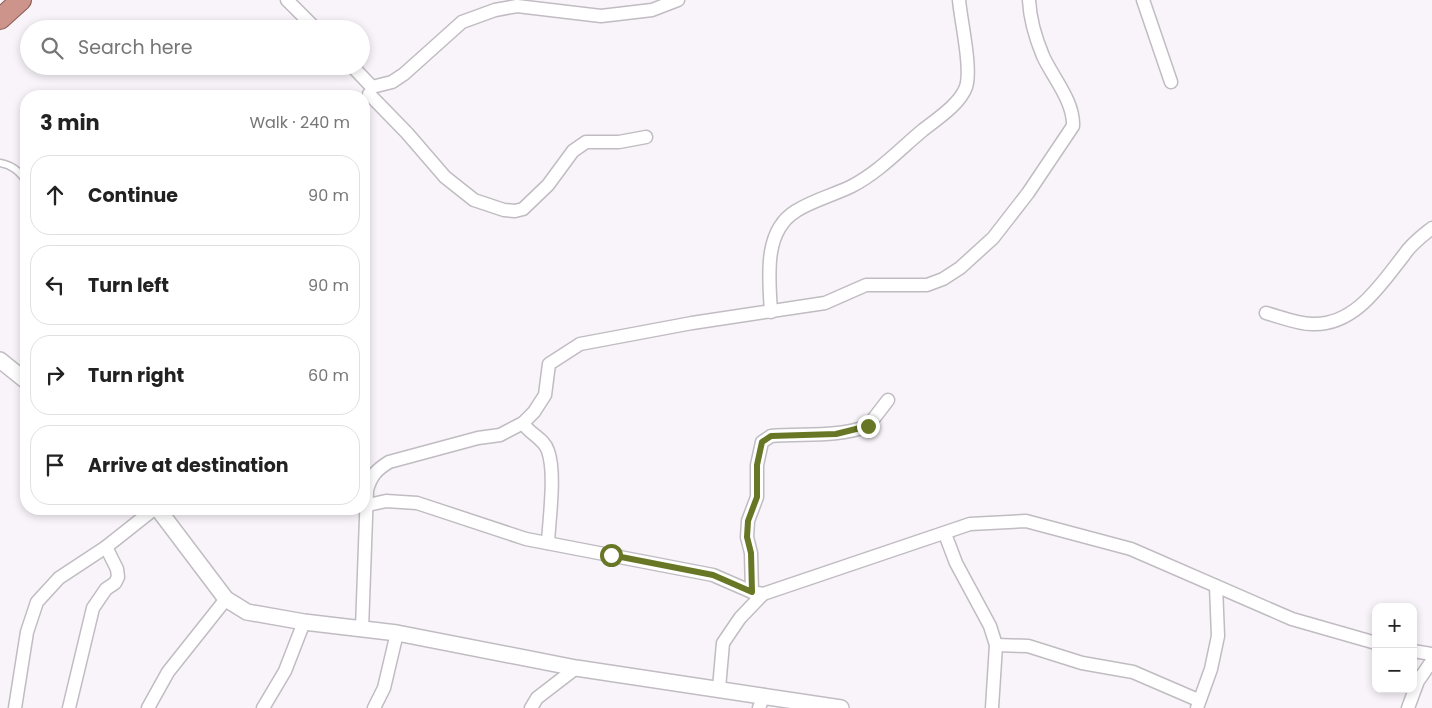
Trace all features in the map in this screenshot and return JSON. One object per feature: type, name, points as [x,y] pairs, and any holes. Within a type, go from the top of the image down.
[{"type":"highway","points":[[0,19],[21,0]]},
{"type":"street","points":[[287,0],[307,20]]},
{"type":"street","points":[[370,94],[404,74],[462,22],[496,10],[517,6],[601,16],[639,13],[678,0]]},
{"type":"street","points":[[771,312],[770,260],[777,229],[784,219],[796,210],[852,186],[868,176],[948,110],[966,89],[967,67],[959,0]]},
{"type":"street","points":[[370,479],[377,469],[389,462],[478,438],[500,435],[523,423],[534,412],[544,395],[549,364],[580,344],[692,323],[825,303],[866,286],[927,284],[943,279],[960,268],[977,254],[1004,226],[1073,126],[1071,108],[1043,56],[1030,23],[1029,0]]},
{"type":"street","points":[[1143,0],[1171,82]]},
{"type":"street","points":[[357,75],[365,90]]},
{"type":"street","points":[[370,97],[420,147],[445,176],[474,200],[504,210],[515,211],[523,209],[548,185],[573,151],[586,142],[619,142],[646,137]]},
{"type":"street","points":[[1266,313],[1312,324],[1333,320],[1358,309],[1390,275],[1405,253],[1432,228]]},
{"type":"street","points":[[0,360],[20,376]]},
{"type":"street","points":[[757,593],[747,537],[748,521],[757,497],[757,465],[762,442],[771,436],[836,434],[864,428],[868,426],[888,400]]},
{"type":"street","points":[[523,423],[527,430],[540,439],[548,451],[552,490],[548,543]]},
{"type":"street","points":[[370,505],[386,501],[417,503],[490,528],[548,543],[713,575],[757,593]]},
{"type":"street","points":[[15,708],[27,632],[37,602],[59,578],[106,546],[146,515]]},
{"type":"street","points":[[163,515],[226,599],[247,612],[304,622],[397,633],[576,668],[719,688],[762,702],[841,708]]},
{"type":"street","points":[[362,629],[368,515]]},
{"type":"street","points":[[719,688],[723,643],[757,593],[944,534],[970,524],[984,522],[1026,521],[1131,549],[1292,619],[1372,642]]},
{"type":"street","points":[[944,534],[967,585],[986,618],[996,645],[992,708]]},
{"type":"street","points":[[69,708],[93,608],[106,588],[115,583],[118,577],[117,569],[106,546]]},
{"type":"street","points":[[996,645],[1028,646],[1082,663],[1133,672],[1198,704],[1218,636],[1216,586]]},
{"type":"street","points":[[148,708],[168,672],[226,599]]},
{"type":"street","points":[[263,708],[285,671],[304,622]]},
{"type":"street","points":[[374,708],[384,688],[397,633]]},
{"type":"street","points":[[1417,652],[1432,654]]},
{"type":"street","points":[[1408,708],[1418,681],[1432,661]]},
{"type":"street","points":[[530,708],[537,698],[576,668]]},
{"type":"lane","points":[[0,162],[9,164],[20,172]]},
{"type":"route","points":[[611,555],[713,575],[752,592],[751,553],[747,537],[748,521],[757,497],[757,465],[762,442],[771,436],[786,434],[836,434],[868,426]]}]
